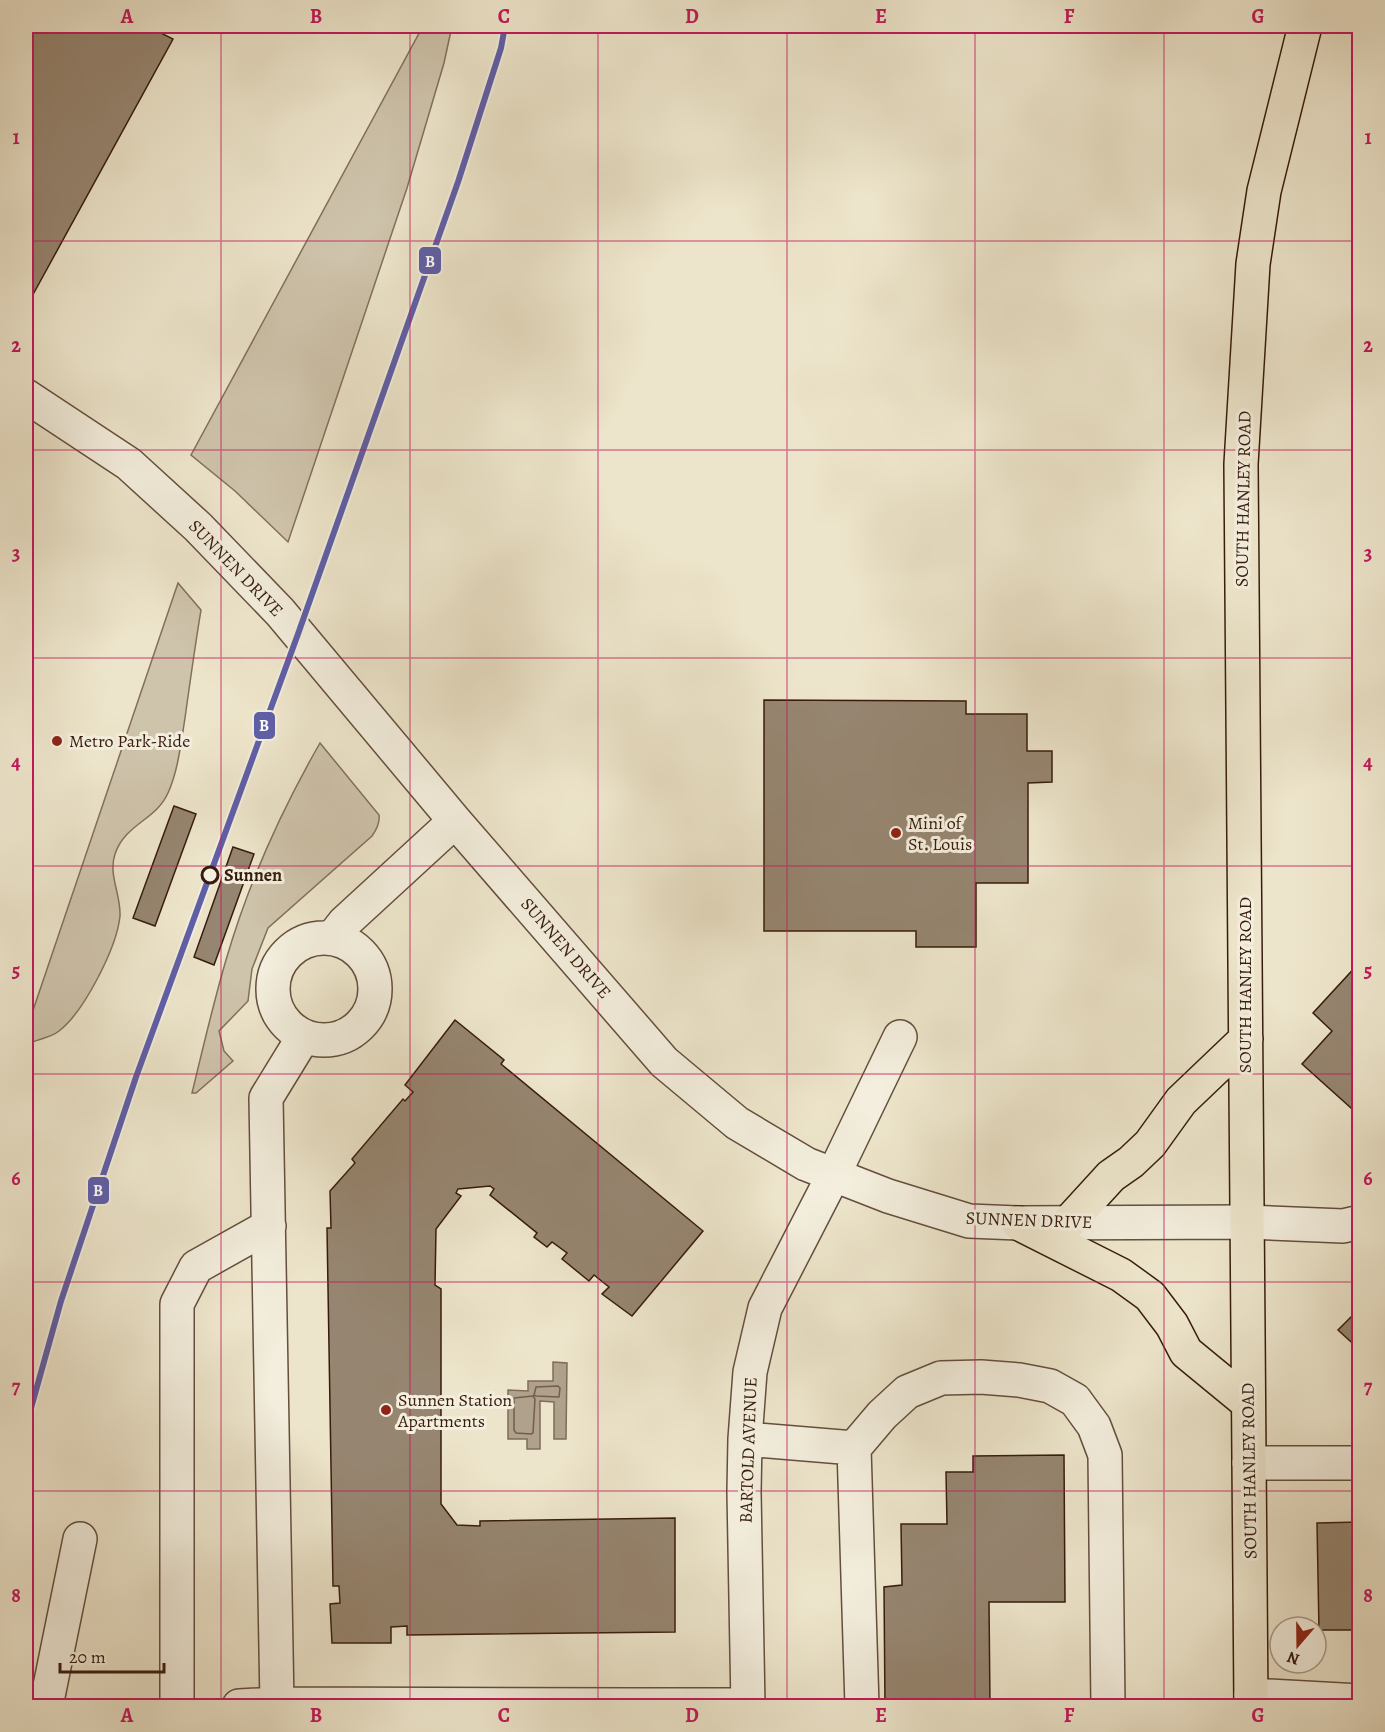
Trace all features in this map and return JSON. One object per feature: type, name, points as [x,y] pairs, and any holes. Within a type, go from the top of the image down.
[{"type":"main road","name":"SOUTH HANLEY ROAD","points":[[1251,1701],[1241,465],[1253,264],[1264,191],[1305,26]]},
{"type":"main road","points":[[1068,1223],[1111,1176],[1131,1162],[1150,1144],[1181,1101],[1246,1039]]},
{"type":"main road","points":[[1018,1223],[1121,1275],[1150,1296],[1172,1325],[1186,1352],[1248,1403]]},
{"type":"street","name":"SUNNEN DRIVE","points":[[26,396],[129,464],[198,527],[280,612],[455,821],[664,1062],[737,1123],[806,1164],[833,1176],[888,1197],[969,1221],[1018,1223],[1247,1222]]},
{"type":"street","points":[[333,938],[344,923],[455,821]]},
{"type":"street","points":[[333,938],[349,944],[362,954],[372,969],[376,986],[374,1003],[366,1019],[354,1031],[338,1038],[321,1040],[304,1036],[289,1027],[278,1014],[273,998],[273,981],[277,966],[287,952],[308,940],[333,938]]},
{"type":"street","points":[[277,1704],[266,1098],[304,1036]]},
{"type":"street","name":"BARTOLD AVENUE","points":[[748,1706],[745,1439],[750,1372],[765,1308],[833,1176],[900,1037]]},
{"type":"street","points":[[1247,1222],[1343,1226],[1359,1222]]},
{"type":"street","points":[[177,1707],[177,1304],[196,1268],[269,1226]]},
{"type":"street","points":[[862,1707],[854,1448],[882,1415],[907,1392],[941,1378],[1019,1380],[1050,1386],[1075,1400],[1094,1426],[1105,1455],[1108,1707]]},
{"type":"street","points":[[745,1439],[854,1448]]},
{"type":"street","points":[[1249,1463],[1359,1463]]},
{"type":"street","points":[[46,1707],[80,1539]]},
{"type":"street","points":[[1251,1701],[1359,1701]]},
{"type":"street","points":[[239,1707],[277,1704],[748,1706]]},
{"type":"shaded area","points":[[423,26],[452,26],[444,63],[407,188],[288,542],[235,491],[191,455]]},
{"type":"shaded area","points":[[178,583],[201,610],[177,766],[163,802],[126,836],[115,854],[113,869],[120,916],[113,944],[98,978],[79,1009],[59,1031],[30,1043],[26,1042],[26,1031]]},
{"type":"shaded area","points":[[320,743],[379,815],[378,826],[372,836],[268,928],[252,969],[248,1001],[219,1031],[224,1051],[233,1061],[196,1093],[192,1093],[221,977],[244,904],[279,822]]},
{"type":"water","points":[[553,1362],[567,1363],[566,1439],[554,1439],[554,1402],[540,1401],[540,1449],[527,1449],[527,1439],[508,1439],[508,1390],[528,1391],[528,1381],[553,1381]]},
{"type":"building","points":[[26,26],[147,26],[173,39],[30,300],[26,297]]},
{"type":"building","name":"Mini of St. Louis","points":[[764,700],[966,701],[966,714],[1027,714],[1027,751],[1052,751],[1052,782],[1028,783],[1028,883],[976,883],[976,947],[916,947],[916,931],[764,931]]},
{"type":"building","points":[[174,806],[196,814],[155,926],[133,918]]},
{"type":"building","points":[[233,847],[254,854],[214,965],[194,957]]},
{"type":"building","points":[[1360,962],[1360,1116],[1302,1064],[1332,1031],[1313,1013]]},
{"type":"building","name":"Sunnen Station Apartments","points":[[455,1020],[504,1060],[501,1064],[703,1231],[632,1316],[602,1294],[609,1287],[594,1275],[589,1281],[562,1259],[567,1253],[552,1242],[547,1247],[534,1237],[537,1233],[490,1195],[494,1189],[490,1186],[458,1189],[456,1193],[461,1196],[436,1229],[435,1285],[441,1289],[441,1504],[457,1525],[480,1526],[480,1521],[675,1518],[675,1632],[407,1635],[407,1626],[391,1627],[391,1643],[332,1643],[330,1604],[340,1603],[339,1586],[333,1586],[327,1228],[331,1228],[330,1191],[355,1163],[352,1159],[403,1099],[405,1101],[413,1092],[405,1085]]},
{"type":"building","points":[[1360,1308],[1360,1350],[1338,1330]]},
{"type":"building","points":[[1064,1455],[1065,1602],[989,1602],[990,1706],[885,1706],[884,1587],[902,1585],[901,1524],[947,1524],[946,1472],[973,1472],[973,1456]]},
{"type":"building","points":[[1360,1522],[1360,1630],[1328,1630],[1328,1615],[1319,1615],[1317,1523]]},
{"type":"transit line","name":"B","points":[[26,1426],[61,1301],[136,1077],[298,634],[458,182],[501,48],[505,26]]},
{"type":"place","name":"Metro Park-Ride","points":[[57,741]]},
{"type":"place","name":"Mini of St. Louis","points":[[896,833]]},
{"type":"place","name":"Sunnen","points":[[210,875]]},
{"type":"place","name":"Sunnen Station Apartments","points":[[386,1410]]}]
